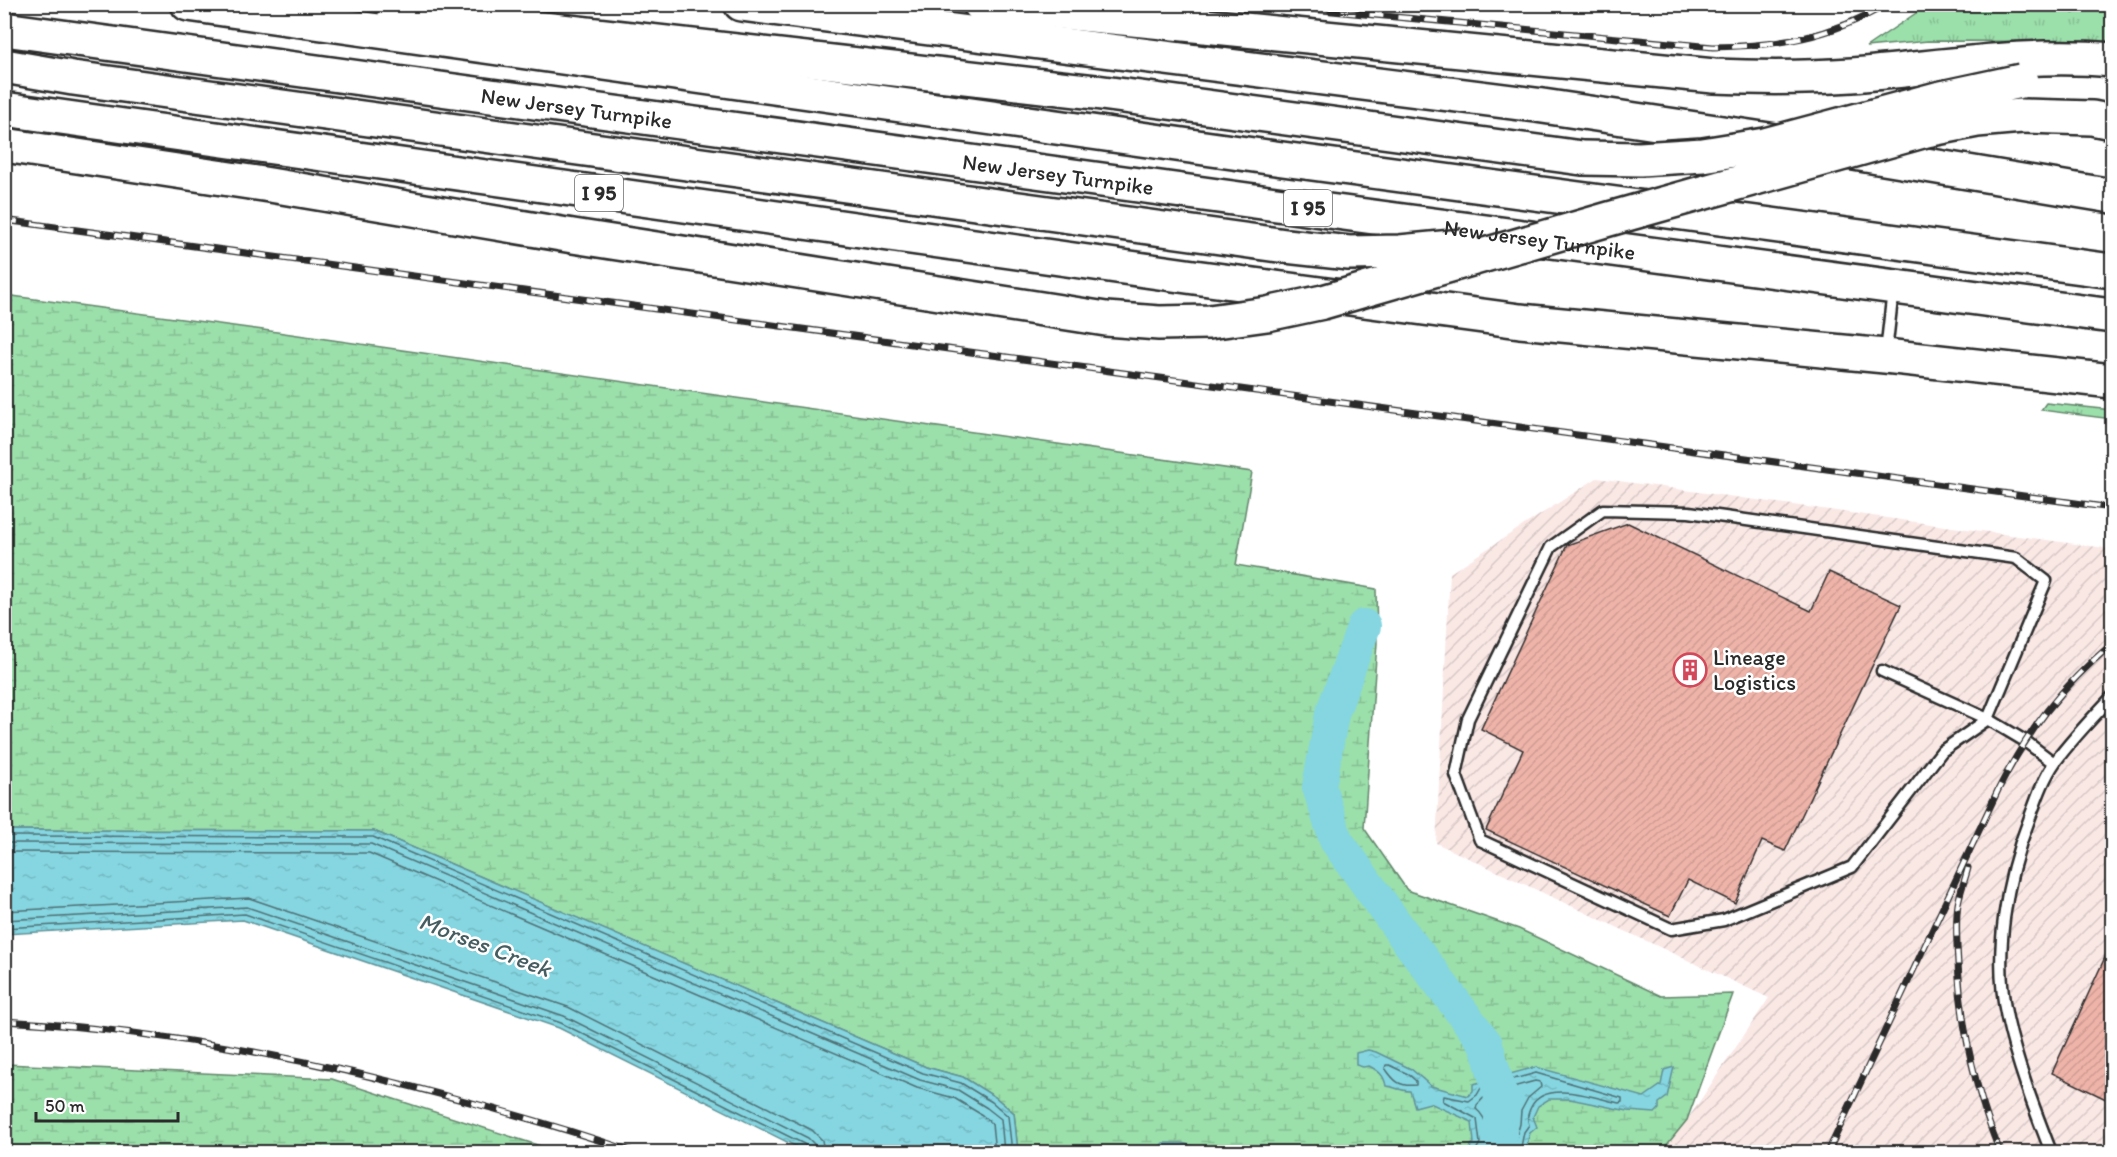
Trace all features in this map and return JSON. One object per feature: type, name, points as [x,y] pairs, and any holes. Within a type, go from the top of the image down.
[{"type":"highway","name":"New Jersey Turnpike","points":[[188,4],[511,38],[1275,158],[2112,271]]},
{"type":"highway","points":[[335,4],[511,38],[1095,92],[1582,158],[1640,159],[1703,155],[1755,147],[1938,99],[2021,81],[2056,78],[2112,78]]},
{"type":"highway","points":[[741,4],[1536,105],[1697,128],[2112,196]]},
{"type":"highway","points":[[980,4],[1714,76],[1803,78],[2022,58],[2075,57],[2112,60]]},
{"type":"highway","name":"New Jersey Turnpike","points":[[4,29],[1281,205],[2112,316]]},
{"type":"highway","points":[[4,66],[179,93],[1348,253],[1400,252],[1462,246],[1609,219]]},
{"type":"highway","name":"I 95","points":[[4,109],[1520,321],[1885,356],[2112,381]]},
{"type":"highway","points":[[4,145],[270,185],[573,236],[1106,319],[1159,323],[1209,322],[1267,314],[1323,302],[1926,130],[1977,120],[2022,116],[2092,118],[2112,122]]},
{"type":"lane","points":[[1885,356],[1893,285]]},
{"type":"lane","points":[[1603,510],[1689,512],[2016,558],[2046,581],[1988,719],[1942,751],[1852,867],[1724,920],[1671,929],[1480,840],[1456,775],[1468,718],[1551,547],[1603,510]]},
{"type":"lane","points":[[1882,671],[1988,719],[2025,741],[2054,763]]},
{"type":"lane","points":[[2051,1152],[2024,1084],[2006,1016],[2001,966],[2006,908],[2017,851],[2054,763],[2112,697]]},
{"type":"path","points":[[2072,12],[2086,8],[2112,6]]},
{"type":"shaded area","points":[[1597,478],[2112,549],[2112,1152],[1661,1152],[1687,1120],[1769,998],[1436,843],[1450,573]]},
{"type":"green space","points":[[1928,5],[2112,5],[2112,42],[1928,41],[1866,47]]},
{"type":"green space","points":[[5,295],[1252,472],[1236,565],[1376,589],[1377,643],[1364,828],[1407,890],[1519,929],[1661,996],[1733,994],[1687,1120],[1661,1152],[1018,1152],[1014,1113],[995,1097],[963,1077],[926,1067],[374,831],[5,830]]},
{"type":"green space","points":[[2046,403],[2112,410],[2112,419],[2041,410]]},
{"type":"green space","points":[[5,1064],[332,1079],[559,1152],[5,1152]]},
{"type":"water","name":"Morses Creek","points":[[5,830],[374,831],[926,1067],[963,1077],[995,1097],[1014,1113],[1018,1152],[807,1152],[559,1028],[243,920],[5,934]]},
{"type":"water","points":[[1368,1050],[1411,1069],[1431,1086],[1468,1096],[1473,1091],[1473,1084],[1536,1067],[1644,1097],[1661,1085],[1664,1070],[1674,1067],[1667,1097],[1659,1103],[1659,1109],[1655,1113],[1628,1111],[1570,1099],[1549,1099],[1538,1106],[1533,1117],[1537,1127],[1530,1133],[1525,1152],[1470,1152],[1471,1145],[1474,1143],[1472,1122],[1430,1103],[1415,1107],[1410,1091],[1386,1086],[1382,1076],[1376,1070],[1369,1066],[1356,1065],[1356,1053]]},
{"type":"water","points":[[1163,1143],[1182,1143],[1214,1152],[1155,1152]]},
{"type":"building","name":"Lineage Logistics","points":[[1628,523],[1811,611],[1829,572],[1901,605],[1785,851],[1762,841],[1735,903],[1688,880],[1670,916],[1486,830],[1523,750],[1481,729],[1567,545]]},
{"type":"building","points":[[2112,942],[2112,1102],[2052,1073]]},
{"type":"waterway","points":[[1364,626],[1332,714],[1319,787],[1336,840],[1486,1044],[1502,1101],[1499,1152]]},
{"type":"railway","points":[[1258,4],[1713,47],[1760,45],[1803,38],[1845,25],[1887,4]]},
{"type":"railway","points":[[4,220],[2112,508]]},
{"type":"railway","points":[[1828,1152],[2010,768],[2034,729],[2061,693],[2112,644]]},
{"type":"railway","points":[[1968,868],[1957,911],[1956,934],[1962,1012],[1977,1083],[2000,1152]]},
{"type":"railway","points":[[4,1021],[122,1032],[297,1060],[490,1108],[634,1152]]},
{"type":"place","name":"Lineage Logistics","points":[[1690,670]]}]
